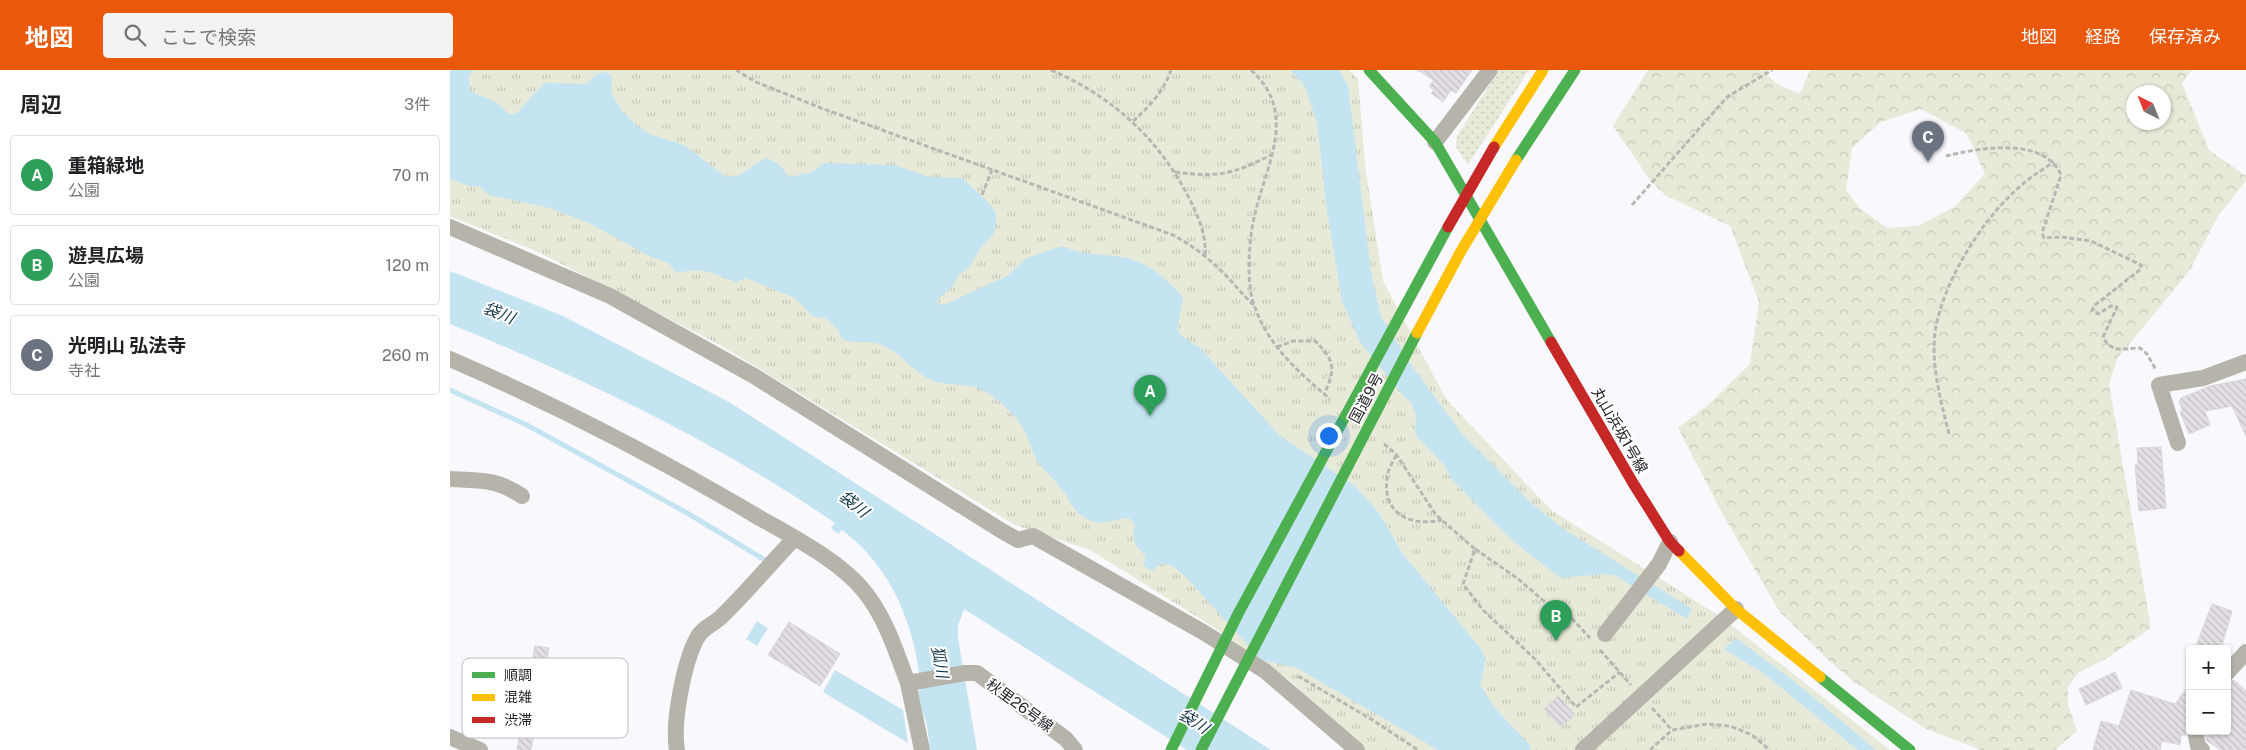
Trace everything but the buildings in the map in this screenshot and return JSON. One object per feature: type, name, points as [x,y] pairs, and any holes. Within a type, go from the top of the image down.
[{"type":"main road","name":"丸山浜坂1号線","points":[[1369,70],[1435,142],[1633,483],[1670,542],[1736,609],[1910,750]]},
{"type":"main road","name":"国道9号","points":[[1171,750],[1239,612],[1450,223],[1494,147],[1543,70]]},
{"type":"main road","name":"国道9号","points":[[1201,750],[1444,281],[1516,160],[1575,70]]},
{"type":"main road","points":[[1159,750],[1239,612]]},
{"type":"main road","points":[[1210,750],[1265,625]]},
{"type":"street","points":[[1435,142],[1490,70]]},
{"type":"street","points":[[450,227],[610,296],[770,385],[1002,531],[1018,540],[1033,536],[1203,632],[1265,671],[1358,750]]},
{"type":"street","points":[[450,359],[601,429],[689,476],[831,562],[864,591],[888,629],[914,682],[922,750]]},
{"type":"street","points":[[2178,443],[2159,385],[2203,378],[2246,362]]},
{"type":"street","points":[[450,479],[485,480],[506,485],[522,496]]},
{"type":"street","points":[[677,750],[679,702],[686,667],[697,637],[704,629],[721,617],[794,539]]},
{"type":"street","points":[[1605,634],[1659,564],[1670,542]]},
{"type":"street","points":[[1583,750],[1736,609]]},
{"type":"street","points":[[2231,669],[2246,652]]},
{"type":"street","name":"秋里26号線","points":[[914,682],[965,673],[977,673],[1066,739],[1075,750]]},
{"type":"street","points":[[2196,735],[2198,746],[2202,750]]},
{"type":"street","points":[[450,737],[480,750]]},
{"type":"path","points":[[736,70],[756,82],[814,105],[1173,235],[1205,257],[1255,306]]},
{"type":"path","points":[[1051,70],[1092,89],[1133,121],[1175,172],[1194,208],[1204,237],[1205,257]]},
{"type":"path","points":[[1133,121],[1157,96],[1168,81],[1171,70]]},
{"type":"path","points":[[1251,70],[1260,78],[1274,102],[1278,125],[1272,155],[1252,224],[1250,265],[1252,296],[1255,306],[1277,347],[1295,369],[1332,401]]},
{"type":"path","points":[[1632,205],[1727,97],[1772,70]]},
{"type":"path","points":[[1946,156],[1977,149],[2012,148],[2041,153],[2054,162],[2061,174],[2042,232],[2044,238],[2062,237],[2091,241],[2141,265],[2141,269],[2095,305],[2092,310],[2098,314],[2111,306],[2117,307],[2104,332],[2103,337],[2106,343],[2117,350],[2140,348],[2147,354],[2164,384]]},
{"type":"path","points":[[1175,172],[1207,176],[1224,174],[1241,169],[1272,155]]},
{"type":"path","points":[[1948,434],[1936,373],[1935,333],[1942,306],[1961,263],[1997,210],[2029,179],[2054,162]]},
{"type":"path","points":[[982,195],[992,170]]},
{"type":"path","points":[[1277,347],[1293,341],[1315,341],[1332,362],[1333,374],[1324,394]]},
{"type":"path","points":[[1380,440],[1396,454],[1416,482],[1423,497],[1442,520],[1475,549],[1517,578],[1551,607],[1566,612],[1672,730]]},
{"type":"path","points":[[1396,454],[1387,474],[1387,484],[1393,510],[1403,518],[1412,521],[1442,520]]},
{"type":"path","points":[[1475,549],[1463,584],[1483,610],[1535,659],[1576,707],[1620,672]]},
{"type":"path","points":[[1297,675],[1371,719],[1418,750]]},
{"type":"path","points":[[1650,750],[1672,730],[1707,724],[1730,726],[1752,735],[1770,750]]},
{"type":"green space","points":[[450,70],[1349,70],[1358,79],[1365,165],[1383,281],[1446,399],[1551,510],[1721,617],[1890,750],[1361,750],[1291,681],[1204,621],[1090,550],[1015,525],[722,346],[540,253],[450,216]]},
{"type":"green space","points":[[1499,70],[1529,70],[1468,165],[1456,147],[1457,136]]},
{"type":"green space","points":[[1648,70],[1767,70],[1766,74],[1777,84],[1800,94],[1810,70],[2192,70],[2182,83],[2209,150],[2246,176],[2246,181],[2218,216],[2190,270],[2117,359],[2109,384],[2151,628],[2107,658],[2078,673],[2068,687],[2068,705],[2077,731],[2055,750],[1981,750],[1926,729],[1854,682],[1826,658],[1779,611],[1722,513],[1678,428],[1709,404],[1750,364],[1759,302],[1730,226],[1665,195],[1650,180],[1613,126]],"holes":[[[1921,109],[1967,134],[1985,174],[1954,207],[1918,226],[1887,228],[1860,208],[1846,190],[1852,148],[1881,122]]]},
{"type":"water","points":[[450,70],[473,70],[469,76],[470,91],[500,105],[508,114],[517,113],[544,83],[587,84],[596,74],[606,72],[612,77],[611,92],[621,110],[636,125],[649,134],[684,145],[726,177],[740,175],[765,158],[778,163],[789,177],[812,172],[824,163],[894,165],[929,177],[962,178],[988,202],[996,213],[996,224],[993,235],[983,245],[967,270],[958,275],[954,283],[936,303],[943,305],[1007,276],[1027,258],[1062,246],[1087,253],[1127,258],[1151,268],[1165,279],[1183,298],[1177,329],[1181,336],[1200,348],[1280,436],[1355,486],[1379,513],[1403,554],[1481,649],[1486,658],[1480,685],[1494,707],[1530,745],[1530,750],[1438,750],[1297,668],[1261,660],[1186,577],[1174,567],[1163,563],[1152,571],[1143,565],[1146,556],[1135,542],[1133,535],[1135,525],[1129,518],[1109,522],[1096,522],[1084,518],[1073,507],[1061,488],[1043,469],[1019,422],[1002,403],[984,391],[969,386],[939,383],[931,380],[918,372],[889,348],[877,343],[852,342],[842,339],[838,330],[827,319],[812,316],[795,298],[746,278],[736,282],[701,271],[676,273],[669,263],[651,257],[589,223],[550,208],[489,195],[479,186],[469,186],[450,179]]},
{"type":"water","points":[[1290,70],[1339,70],[1348,86],[1371,272],[1381,317],[1412,366],[1463,435],[1530,502],[1565,530],[1692,609],[1687,619],[1614,575],[1603,574],[1561,578],[1499,528],[1451,478],[1444,465],[1415,434],[1416,416],[1412,404],[1360,342],[1342,301],[1327,211],[1317,123],[1305,86]]},
{"type":"water","points":[[450,271],[563,316],[729,402],[1271,750],[1187,750],[964,609],[958,626],[958,638],[977,750],[930,750],[927,725],[916,691],[921,690],[918,667],[914,644],[907,622],[899,601],[888,581],[860,545],[842,530],[838,534],[831,528],[835,523],[790,493],[696,438],[550,366],[450,324]]},
{"type":"water","points":[[757,621],[768,628],[757,646],[746,639]]},
{"type":"water","points":[[1736,638],[1795,682],[1876,750],[1858,750],[1763,673],[1724,649]]},
{"type":"water","points":[[835,670],[903,710],[908,743],[823,692]]},
{"type":"waterway","points":[[450,390],[527,425],[689,514],[765,560]]},
{"type":"traffic: fast","points":[[1369,70],[1435,142],[1551,342]]},
{"type":"traffic: fast","points":[[1516,160],[1575,70]]},
{"type":"traffic: fast","points":[[1171,750],[1239,612],[1448,227]]},
{"type":"traffic: fast","points":[[1201,750],[1417,333]]},
{"type":"traffic: fast","points":[[1820,677],[1910,750]]},
{"type":"traffic: slow","points":[[1494,147],[1543,70]]},
{"type":"traffic: slow","points":[[1417,333],[1461,251],[1516,160]]},
{"type":"traffic: slow","points":[[1679,551],[1736,609],[1820,677]]},
{"type":"traffic: jam","points":[[1448,227],[1494,147]]},
{"type":"traffic: jam","points":[[1551,342],[1633,483],[1670,542],[1679,551]]},
{"type":"place","name":"光明山 弘法寺","points":[[1928,162]]},
{"type":"place","name":"重箱緑地","points":[[1150,416]]},
{"type":"place","name":"遊具広場","points":[[1556,641]]},
{"type":"water label","name":"袋川","points":[[499,313]]},
{"type":"water label","name":"袋川","points":[[854,504]]},
{"type":"water label","name":"狐川","points":[[940,662]]},
{"type":"water label","name":"袋川","points":[[1194,721]]}]
